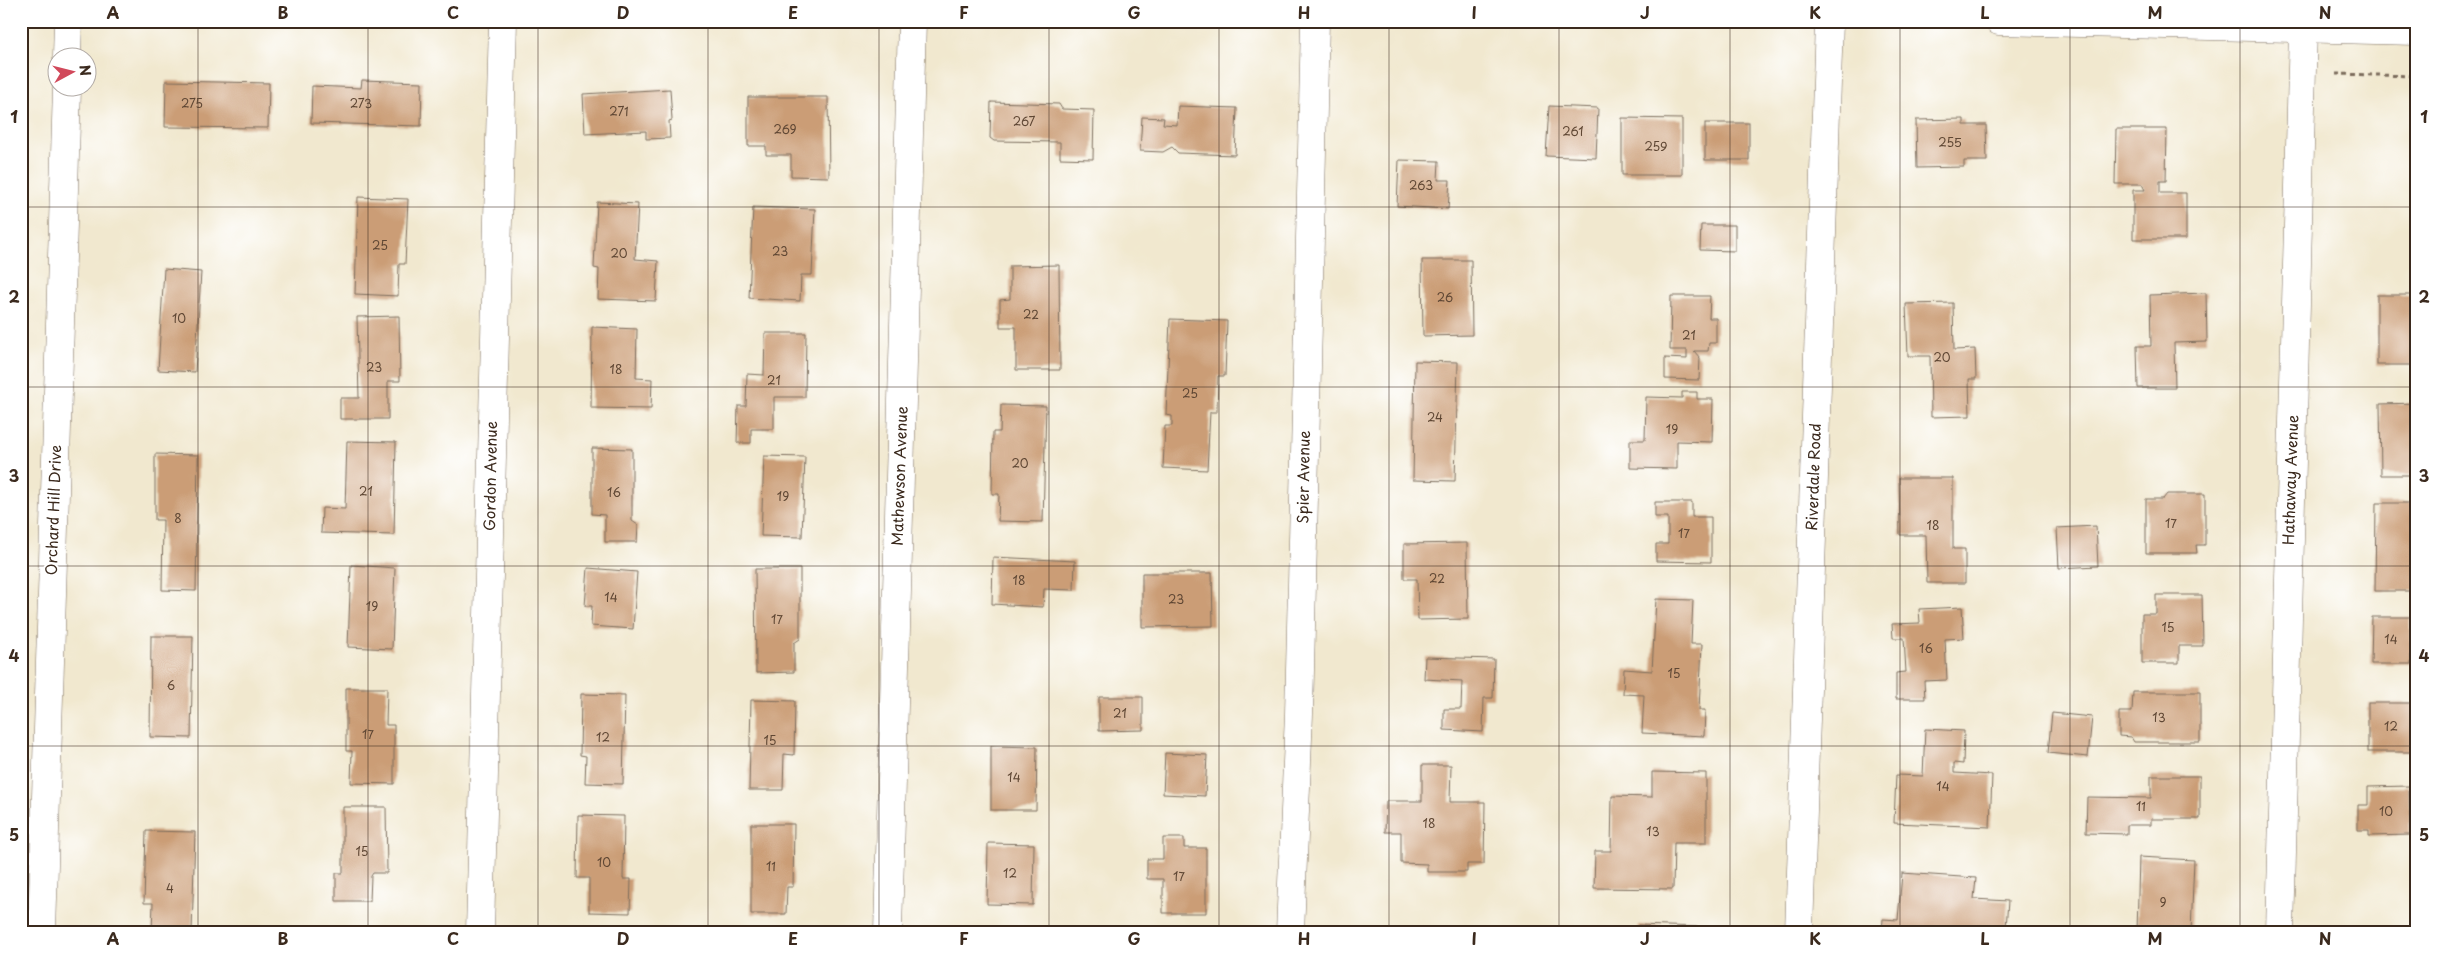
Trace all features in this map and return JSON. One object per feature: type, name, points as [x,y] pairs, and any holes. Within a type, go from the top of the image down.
[{"type":"street","points":[[68,21],[68,48]]},
{"type":"street","name":"Gordon Avenue","points":[[480,932],[503,21]]},
{"type":"street","name":"Mathewson Avenue","points":[[888,932],[912,21]]},
{"type":"street","name":"Spier Avenue","points":[[1290,932],[1299,714],[1315,21]]},
{"type":"street","name":"Riverdale Road","points":[[1799,932],[1829,21]]},
{"type":"street","points":[[1999,21],[2417,32]]},
{"type":"street","name":"Hathaway Avenue","points":[[2280,932],[2303,29]]},
{"type":"street","name":"Orchard Hill Drive","points":[[42,932],[67,98]]},
{"type":"building","points":[[362,80],[422,82],[421,126],[311,123],[312,86],[361,88]]},
{"type":"building","points":[[166,81],[269,83],[268,128],[165,127]]},
{"type":"building","points":[[670,89],[672,120],[669,121],[670,138],[646,139],[646,131],[585,134],[583,94]]},
{"type":"building","points":[[748,97],[828,97],[829,177],[791,176],[791,155],[766,155],[766,146],[748,146]]},
{"type":"building","points":[[991,102],[1059,104],[1062,109],[1094,110],[1093,159],[1060,158],[1060,142],[994,141],[990,138]]},
{"type":"building","points":[[1178,106],[1237,108],[1235,155],[1178,153],[1172,147],[1163,152],[1140,151],[1142,117],[1164,118],[1163,124],[1177,125]]},
{"type":"building","points":[[1549,106],[1598,108],[1596,158],[1546,156]]},
{"type":"building","points":[[1622,118],[1682,119],[1682,175],[1622,175]]},
{"type":"building","points":[[1964,119],[1964,125],[1986,125],[1987,161],[1964,161],[1964,167],[1917,168],[1916,120]]},
{"type":"building","points":[[1705,123],[1749,123],[1749,160],[1705,160]]},
{"type":"building","points":[[2116,129],[2167,129],[2166,181],[2160,181],[2160,193],[2186,193],[2186,239],[2133,239],[2133,190],[2145,190],[2142,184],[2115,184]]},
{"type":"building","points":[[1399,160],[1439,161],[1438,180],[1450,180],[1448,209],[1397,206]]},
{"type":"building","points":[[358,197],[408,199],[405,264],[399,264],[398,296],[355,294]]},
{"type":"building","points":[[597,202],[638,204],[635,259],[658,261],[656,301],[598,299],[599,269],[594,268]]},
{"type":"building","points":[[753,207],[815,209],[812,275],[801,275],[800,301],[749,298]]},
{"type":"building","points":[[1701,225],[1735,225],[1735,251],[1700,250]]},
{"type":"building","points":[[1422,260],[1471,260],[1472,335],[1423,336]]},
{"type":"building","points":[[1059,265],[1060,370],[1016,370],[1016,327],[1000,327],[1000,300],[1010,299],[1010,266]]},
{"type":"building","points":[[164,269],[201,272],[195,372],[158,370]]},
{"type":"building","points":[[2206,293],[2207,342],[2174,343],[2175,388],[2138,388],[2137,346],[2151,346],[2150,295]]},
{"type":"building","points":[[2377,295],[2417,295],[2417,365],[2377,365]]},
{"type":"building","points":[[1671,296],[1710,296],[1709,318],[1716,318],[1716,343],[1709,343],[1708,351],[1694,351],[1700,358],[1699,380],[1665,379],[1665,358],[1687,359],[1687,350],[1670,350]]},
{"type":"building","points":[[1953,303],[1954,350],[1975,349],[1976,379],[1969,379],[1970,416],[1931,417],[1930,356],[1908,356],[1906,304]]},
{"type":"building","points":[[399,316],[400,381],[388,381],[388,419],[340,419],[340,398],[359,398],[357,317]]},
{"type":"building","points":[[1170,319],[1227,321],[1225,376],[1218,376],[1217,412],[1210,412],[1207,470],[1163,468],[1165,426],[1172,426],[1172,416],[1166,415]]},
{"type":"building","points":[[592,327],[637,329],[636,378],[652,379],[651,409],[591,408]]},
{"type":"building","points":[[765,333],[806,333],[805,397],[774,397],[774,429],[751,429],[751,443],[737,443],[738,406],[746,406],[747,374],[764,375]]},
{"type":"building","points":[[1415,361],[1458,362],[1455,481],[1413,480]]},
{"type":"building","points":[[1682,392],[1697,392],[1697,399],[1713,399],[1712,442],[1677,441],[1677,469],[1630,468],[1630,440],[1645,440],[1646,397],[1682,398]]},
{"type":"building","points":[[2417,403],[2417,475],[2381,475],[2380,404]]},
{"type":"building","points":[[1001,405],[1046,406],[1043,522],[998,521],[999,494],[992,494],[993,432],[1000,432]]},
{"type":"building","points":[[347,441],[396,442],[394,535],[321,533],[322,508],[345,509]]},
{"type":"building","points":[[592,448],[632,449],[632,521],[638,525],[637,542],[605,542],[605,515],[592,514]]},
{"type":"building","points":[[155,454],[198,455],[196,591],[162,590],[163,520],[155,520]]},
{"type":"building","points":[[764,456],[805,457],[802,537],[761,536]]},
{"type":"building","points":[[1899,478],[1953,478],[1953,549],[1965,549],[1965,583],[1927,583],[1926,535],[1900,535]]},
{"type":"building","points":[[2167,494],[2205,494],[2205,545],[2196,545],[2197,553],[2146,553],[2146,499],[2163,499]]},
{"type":"building","points":[[1655,502],[1692,502],[1692,517],[1711,517],[1711,562],[1656,561],[1656,544],[1668,544],[1668,517],[1655,517]]},
{"type":"building","points":[[2376,503],[2417,503],[2417,591],[2375,591]]},
{"type":"building","points":[[2096,526],[2098,566],[2059,568],[2057,528]]},
{"type":"building","points":[[1467,543],[1468,619],[1418,620],[1417,579],[1404,579],[1404,544]]},
{"type":"building","points":[[993,557],[1075,561],[1074,590],[1044,589],[1043,607],[992,604]]},
{"type":"building","points":[[351,565],[395,568],[392,649],[348,647]]},
{"type":"building","points":[[588,568],[637,572],[633,629],[591,626],[592,606],[585,606]]},
{"type":"building","points":[[755,569],[800,569],[800,639],[794,643],[794,672],[756,673]]},
{"type":"building","points":[[1142,573],[1212,573],[1213,626],[1142,627]]},
{"type":"building","points":[[2156,595],[2202,595],[2203,646],[2179,646],[2179,663],[2142,663],[2142,614],[2156,614]]},
{"type":"building","points":[[1656,599],[1693,600],[1691,644],[1702,644],[1699,710],[1705,710],[1704,736],[1642,733],[1644,695],[1623,694],[1624,669],[1652,671]]},
{"type":"building","points":[[1962,607],[1964,638],[1945,639],[1947,680],[1924,681],[1925,699],[1896,699],[1896,673],[1906,672],[1904,638],[1893,638],[1892,624],[1920,623],[1919,609]]},
{"type":"building","points":[[2372,617],[2411,617],[2411,664],[2371,664]]},
{"type":"building","points":[[151,636],[193,636],[191,738],[150,737]]},
{"type":"building","points":[[1425,657],[1494,659],[1493,698],[1484,698],[1483,732],[1444,730],[1444,709],[1461,709],[1462,681],[1424,679]]},
{"type":"building","points":[[346,688],[387,688],[386,725],[394,725],[394,784],[351,783],[352,751],[346,751]]},
{"type":"building","points":[[2133,692],[2200,692],[2200,742],[2134,742],[2131,737],[2119,736],[2119,712],[2132,712]]},
{"type":"building","points":[[581,694],[625,695],[623,784],[585,783],[586,756],[580,755]]},
{"type":"building","points":[[1099,697],[1143,697],[1143,730],[1099,731]]},
{"type":"building","points":[[751,700],[795,701],[794,755],[784,754],[783,790],[749,790]]},
{"type":"building","points":[[2368,703],[2413,703],[2413,752],[2368,752]]},
{"type":"building","points":[[2052,713],[2092,717],[2088,757],[2048,753]]},
{"type":"building","points":[[1925,729],[1964,731],[1963,764],[1954,763],[1954,773],[1992,775],[1990,827],[1894,823],[1896,775],[1923,776]]},
{"type":"building","points":[[991,746],[1037,747],[1036,810],[991,810]]},
{"type":"building","points":[[1165,753],[1207,755],[1205,796],[1163,794]]},
{"type":"building","points":[[1422,765],[1451,765],[1450,802],[1485,802],[1484,864],[1467,864],[1467,872],[1427,872],[1427,864],[1401,863],[1401,832],[1385,832],[1386,801],[1422,801]]},
{"type":"building","points":[[1652,772],[1706,773],[1706,843],[1674,843],[1673,889],[1594,888],[1595,851],[1611,851],[1612,796],[1652,797]]},
{"type":"building","points":[[2151,776],[2200,776],[2200,819],[2151,819],[2151,825],[2127,825],[2127,834],[2086,833],[2087,797],[2151,798]]},
{"type":"building","points":[[2409,786],[2410,835],[2369,836],[2369,830],[2358,830],[2358,805],[2368,805],[2368,787]]},
{"type":"building","points":[[343,807],[386,807],[387,873],[373,873],[371,876],[370,901],[336,901],[336,873],[343,873]]},
{"type":"building","points":[[578,815],[624,816],[623,879],[631,879],[630,913],[589,912],[589,878],[577,878]]},
{"type":"building","points":[[751,824],[794,824],[793,887],[787,887],[786,914],[751,914]]},
{"type":"building","points":[[146,831],[195,832],[192,932],[152,932],[153,903],[144,903]]},
{"type":"building","points":[[1163,838],[1184,838],[1184,848],[1206,848],[1206,913],[1163,913],[1163,879],[1147,879],[1147,859],[1163,859]]},
{"type":"building","points":[[988,843],[1034,844],[1033,905],[987,904]]},
{"type":"building","points":[[2139,857],[2194,860],[2191,932],[2137,932]]},
{"type":"building","points":[[1902,873],[1976,878],[1974,899],[2008,901],[2006,928],[1988,926],[1987,932],[1882,932],[1883,919],[1898,920]]},
{"type":"building","points":[[1638,925],[1697,927],[1697,932],[1638,932]]}]
